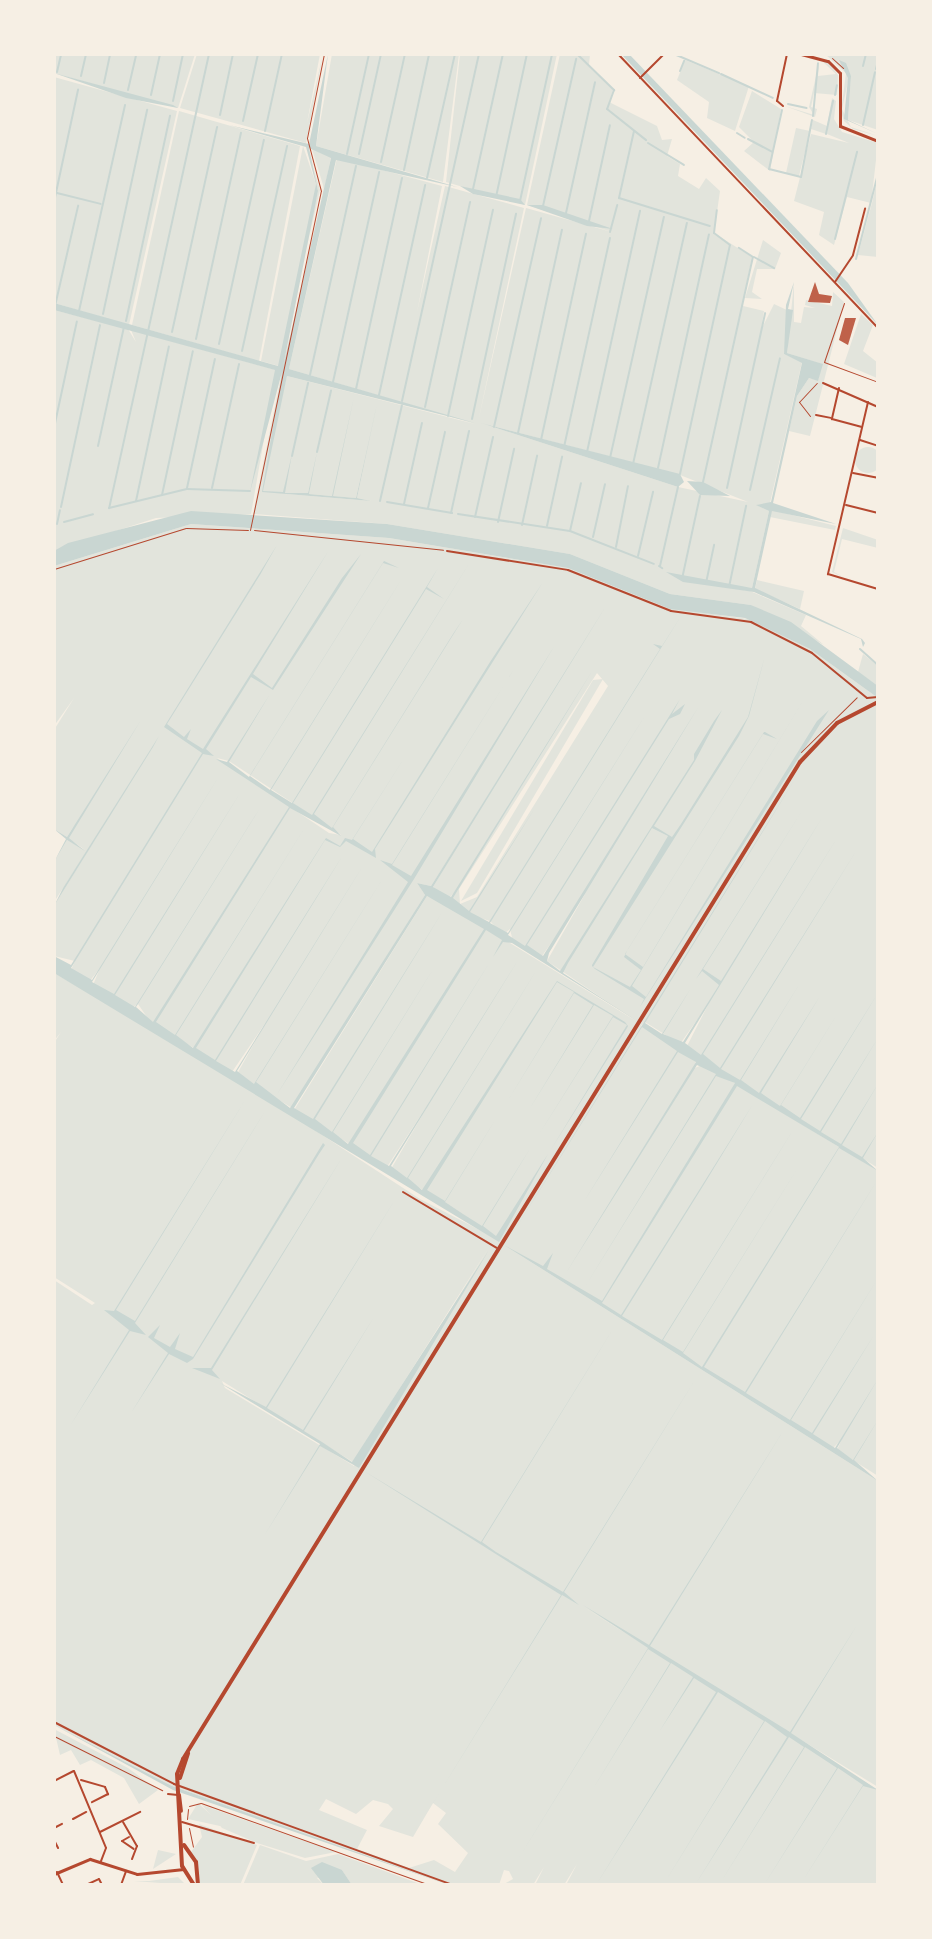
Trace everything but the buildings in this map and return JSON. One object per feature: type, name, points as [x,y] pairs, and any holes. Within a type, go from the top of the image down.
[{"type":"main road","points":[[196,1885],[184,1845],[185,1822],[179,1788],[189,1752],[800,762],[837,723],[877,699]]},
{"type":"street","points":[[618,54],[878,328]]},
{"type":"street","points":[[641,78],[664,54]]},
{"type":"street","points":[[783,106],[777,101],[787,54]]},
{"type":"street","points":[[801,54],[828,61],[840,73],[840,126],[878,141]]},
{"type":"street","points":[[835,282],[840,277],[865,209]]},
{"type":"street","points":[[823,383],[878,407]]},
{"type":"street","points":[[832,419],[839,388]]},
{"type":"street","points":[[868,402],[831,578],[878,589]]},
{"type":"street","points":[[816,415],[862,427]]},
{"type":"street","points":[[859,440],[878,446]]},
{"type":"street","points":[[852,472],[878,478]]},
{"type":"street","points":[[845,505],[878,513]]},
{"type":"street","points":[[447,551],[568,570],[671,611],[751,622],[877,699]]},
{"type":"street","points":[[403,1192],[498,1249]]},
{"type":"street","points":[[54,1722],[179,1788],[453,1885]]},
{"type":"street","points":[[54,1781],[74,1771],[91,1803]]},
{"type":"street","points":[[73,1819],[88,1811],[91,1803],[108,1794],[105,1787],[79,1780]]},
{"type":"street","points":[[168,1794],[179,1788]]},
{"type":"street","points":[[88,1811],[106,1848],[101,1861]]},
{"type":"street","points":[[99,1832],[140,1812]]},
{"type":"street","points":[[122,1821],[136,1851],[132,1859]]},
{"type":"street","points":[[185,1822],[254,1843]]},
{"type":"street","points":[[54,1828],[62,1824]]},
{"type":"street","points":[[130,1836],[122,1841],[136,1851]]},
{"type":"street","points":[[54,1840],[58,1848]]},
{"type":"street","points":[[63,1885],[55,1873],[101,1861],[126,1870],[166,1872],[188,1863]]},
{"type":"street","points":[[121,1885],[126,1870]]},
{"type":"street","points":[[86,1885],[99,1879],[102,1885]]},
{"type":"path","points":[[250,529],[280,373],[321,191],[308,142],[324,54]]},
{"type":"path","points":[[848,296],[824,362],[878,382]]},
{"type":"path","points":[[816,415],[804,416],[798,404],[817,383]]},
{"type":"path","points":[[54,569],[186,528],[250,529],[447,551]]},
{"type":"path","points":[[54,1736],[168,1794]]},
{"type":"path","points":[[184,1804],[201,1803],[430,1885]]},
{"type":"path","points":[[188,1863],[185,1822],[189,1806]]},
{"type":"shaded area","points":[[54,54],[195,54],[178,108],[54,73]]},
{"type":"shaded area","points":[[197,54],[320,54],[307,123],[323,54],[306,143],[180,108]]},
{"type":"shaded area","points":[[328,54],[316,146],[457,187],[336,160],[289,369],[475,423],[287,376],[263,491],[283,492],[292,454],[285,493],[308,493],[317,452],[309,494],[332,496],[354,397],[333,496],[356,498],[377,404],[357,498],[371,501],[262,492],[282,372],[250,492],[275,370],[54,310],[54,303],[278,366],[316,184],[306,147],[229,125],[309,144]],"holes":[[[309,148],[331,158],[283,367],[318,191]]]},
{"type":"shaded area","points":[[332,54],[459,54],[443,182],[316,146]]},
{"type":"shaded area","points":[[460,54],[557,54],[525,205],[446,182]]},
{"type":"shaded area","points":[[560,54],[590,54],[589,65],[579,57],[613,90],[609,102],[657,126],[662,140],[672,139],[667,156],[680,164],[678,176],[699,189],[706,178],[720,191],[714,233],[752,257],[739,319],[743,306],[764,311],[761,330],[774,304],[791,312],[784,354],[802,362],[770,503],[757,505],[769,511],[752,588],[697,583],[750,591],[806,615],[801,626],[824,645],[751,605],[670,594],[570,554],[387,524],[253,514],[282,372],[270,444],[287,376],[475,424],[289,369],[337,158],[442,186],[417,312],[445,186],[524,208],[478,422],[526,208],[612,232],[527,205]],"holes":[[[375,413],[357,498],[371,501],[286,494],[308,493],[310,484],[309,494],[356,498]],[[481,423],[680,475],[748,502],[678,487]]]},
{"type":"shaded area","points":[[621,54],[629,54],[848,283],[878,325]]},
{"type":"shaded area","points":[[825,54],[878,54],[878,130],[848,120],[851,76],[843,63],[848,75],[848,82],[842,109],[851,127],[878,136],[853,129],[844,121],[841,112],[846,73]]},
{"type":"shaded area","points":[[685,60],[749,86],[735,131],[707,118],[709,102],[677,80]]},
{"type":"shaded area","points":[[821,60],[830,64],[838,75],[837,95],[814,93],[811,107],[817,109],[815,117],[785,106],[814,115],[809,107],[819,63],[818,76],[836,74]]},
{"type":"shaded area","points":[[839,60],[846,63],[851,76],[848,120],[878,134],[844,119],[848,78]]},
{"type":"shaded area","points":[[54,73],[173,105],[178,108],[126,98]]},
{"type":"shaded area","points":[[54,77],[177,111],[129,325],[54,303]]},
{"type":"shaded area","points":[[752,91],[781,109],[770,171],[744,151],[754,142],[739,127]]},
{"type":"shaded area","points":[[832,98],[836,101],[834,119],[842,132],[878,143],[871,203],[847,197],[834,245],[819,235],[824,212],[794,201],[811,134],[849,143],[827,134],[833,100],[826,134],[811,129],[813,120],[827,126]]},
{"type":"shaded area","points":[[179,111],[300,146],[259,361],[132,325]]},
{"type":"shaded area","points":[[796,128],[810,131],[799,176],[786,173]]},
{"type":"shaded area","points":[[303,146],[316,184],[311,219],[318,191],[308,150],[320,190],[279,366],[261,361]]},
{"type":"shaded area","points":[[312,149],[331,157],[324,191],[323,185]]},
{"type":"shaded area","points":[[878,176],[878,257],[858,255],[872,203]]},
{"type":"shaded area","points":[[460,186],[520,199],[525,205],[473,194]]},
{"type":"shaded area","points":[[527,205],[543,205],[613,229],[587,226]]},
{"type":"shaded area","points":[[763,240],[781,253],[775,269],[757,269],[752,292],[762,299],[745,298]]},
{"type":"shaded area","points":[[794,282],[794,322],[801,323],[804,307],[815,308],[805,305],[806,300],[832,306],[833,292],[844,302],[810,436],[789,431],[797,396],[809,378],[818,380],[822,364],[787,353]]},
{"type":"shaded area","points":[[794,282],[788,309],[793,310],[787,353],[823,364],[818,381],[809,378],[797,396],[773,503],[836,524],[772,511],[755,588],[862,639],[865,643],[863,647],[861,639],[754,592],[683,582],[666,572],[752,588],[769,511],[756,505],[771,502],[802,363],[784,354],[786,305]]},
{"type":"shaded area","points":[[54,310],[128,329],[136,342],[131,330],[276,370],[251,514],[156,518],[54,551]]},
{"type":"shaded area","points":[[861,314],[873,325],[863,351],[878,363],[877,378],[844,364]]},
{"type":"shaded area","points":[[481,423],[680,474],[684,482],[678,487]]},
{"type":"shaded area","points":[[868,447],[877,451],[881,460],[877,469],[868,473],[859,469],[855,460],[859,451]]},
{"type":"shaded area","points":[[687,481],[703,482],[730,496],[700,495]]},
{"type":"shaded area","points":[[772,510],[836,526],[835,530],[770,517]]},
{"type":"shaded area","points":[[191,511],[387,524],[570,554],[670,594],[751,605],[791,622],[878,686],[878,698],[810,649],[745,618],[670,609],[568,568],[389,538],[191,524],[54,566],[54,551],[68,543]]},
{"type":"shaded area","points":[[191,524],[389,538],[568,568],[665,607],[748,619],[810,649],[878,698],[878,1168],[686,1048],[709,1003],[680,1044],[645,1022],[641,1026],[696,1058],[695,1068],[704,1064],[878,1171],[878,1476],[837,1450],[842,1439],[833,1448],[504,1245],[878,1481],[878,1787],[582,1606],[878,1790],[878,1885],[566,1885],[577,1864],[564,1885],[535,1885],[544,1867],[533,1885],[502,1885],[513,1879],[509,1871],[504,1870],[499,1885],[449,1885],[172,1786],[54,1725],[54,1280],[92,1305],[95,1303],[54,1277],[54,1043],[61,1032],[54,1041],[54,973],[215,1065],[420,1199],[497,1239],[391,1169],[434,1095],[387,1167],[294,1110],[427,896],[458,909],[452,899],[459,888],[448,899],[433,887],[474,818],[431,886],[417,883],[425,895],[292,1108],[237,1074],[266,1022],[232,1072],[149,1020],[138,1004],[132,1008],[93,985],[100,968],[89,982],[71,970],[75,961],[54,956],[54,906],[106,822],[54,902],[54,862],[67,840],[85,850],[68,838],[74,826],[67,837],[54,829],[54,730],[74,698],[54,726],[54,566]],"holes":[[[597,673],[608,686],[477,897],[460,904],[459,889]],[[217,758],[229,761],[341,835],[329,833]],[[585,894],[547,961],[636,1021],[460,912],[490,921],[503,935],[510,929],[513,942],[542,956]],[[488,1249],[354,1466],[225,1388],[222,1381],[353,1462]],[[326,1799],[356,1814],[373,1800],[388,1804],[393,1809],[379,1826],[413,1837],[433,1803],[446,1813],[438,1824],[468,1853],[455,1872],[434,1860],[409,1868],[357,1849],[367,1830],[319,1810]]]},
{"type":"shaded area","points":[[843,528],[878,540],[878,548],[842,539],[834,572],[845,578],[832,572]]},
{"type":"shaded area","points":[[277,545],[167,724],[184,737],[191,729],[187,739],[203,749],[329,550],[253,674],[272,688],[342,578],[361,554],[273,690],[251,677],[206,749],[214,756],[203,754],[71,968],[92,980],[221,773],[92,982],[114,994],[242,790],[115,995],[135,1007],[260,808],[136,1007],[153,1022],[289,807],[216,759],[227,762],[270,694],[229,762],[249,777],[384,561],[399,568],[383,563],[250,776],[270,790],[406,572],[271,790],[292,803],[438,568],[427,587],[444,599],[426,589],[293,803],[312,815],[472,559],[314,814],[332,828],[463,619],[333,827],[341,836],[290,808],[156,1022],[175,1035],[307,824],[176,1035],[193,1048],[326,838],[340,846],[345,838],[352,840],[408,752],[353,839],[372,852],[543,582],[375,849],[376,858],[346,841],[340,847],[325,840],[196,1048],[215,1060],[343,855],[216,1061],[235,1072],[364,864],[237,1071],[254,1084],[385,875],[256,1082],[290,1108],[425,895],[417,883],[431,886],[606,606],[433,887],[451,897],[594,668],[453,898],[469,911],[535,808],[470,912],[489,922],[660,649],[653,644],[662,646],[681,616],[490,923],[508,933],[646,714],[508,935],[525,946],[680,699],[672,714],[685,704],[680,714],[669,719],[527,945],[543,956],[699,706],[549,953],[547,961],[560,971],[694,760],[694,754],[722,710],[695,761],[654,826],[672,837],[681,824],[748,717],[765,656],[749,716],[739,736],[593,967],[668,836],[652,828],[563,973],[637,1021],[512,943],[503,942],[493,957],[502,940],[486,930],[353,1143],[370,1155],[491,960],[371,1156],[389,1166],[520,957],[391,1166],[407,1178],[538,968],[408,1178],[422,1190],[557,981],[625,1022],[628,1026],[627,1028],[550,1151],[627,1025],[613,1017],[538,1136],[613,1016],[594,1005],[527,1113],[593,1005],[574,993],[499,1115],[574,992],[557,982],[427,1190],[445,1201],[497,1117],[445,1202],[482,1226],[531,1147],[483,1226],[496,1236],[548,1154],[499,1242],[54,973],[54,956],[71,965],[202,753],[164,727]],"holes":[[[427,896],[484,929],[348,1144],[333,1132],[435,966],[332,1132],[315,1119],[443,911],[313,1119],[294,1108]]]},
{"type":"shaded area","points":[[757,580],[804,591],[800,609],[755,589]]},
{"type":"shaded area","points":[[555,645],[414,879],[276,1096],[408,882],[380,860],[392,864],[514,669],[392,865],[411,876]]},
{"type":"shaded area","points":[[863,654],[878,666],[878,686],[858,672]]},
{"type":"shaded area","points":[[603,679],[477,893],[461,901],[593,680]]},
{"type":"shaded area","points":[[807,694],[632,986],[646,997],[817,721],[829,710],[640,1007],[644,999],[593,967],[630,987],[641,970],[624,957],[625,954],[643,967]]},
{"type":"shaded area","points":[[141,720],[69,838],[85,851],[67,840],[54,862],[66,839],[54,829],[67,837]]},
{"type":"shaded area","points":[[764,732],[777,739],[763,734],[627,950]]},
{"type":"shaded area","points":[[159,736],[153,747],[54,906],[63,888]]},
{"type":"shaded area","points":[[797,776],[645,1023],[662,1034],[691,988],[663,1034],[683,1042],[719,985],[702,971],[696,979],[805,806],[703,969],[721,981],[823,816],[685,1043],[701,1055],[839,835],[703,1054],[720,1068],[858,848],[721,1069],[740,1080],[800,983],[741,1080],[759,1093],[820,996],[761,1093],[780,1106],[841,1008],[781,1105],[800,1118],[878,993],[801,1119],[820,1131],[878,1038],[821,1132],[841,1144],[878,1084],[842,1145],[862,1157],[878,1132],[863,1158],[878,1171],[839,1148],[704,1367],[745,1392],[878,1179],[746,1393],[790,1420],[878,1278],[791,1420],[812,1433],[874,1335],[813,1434],[835,1448],[878,1379],[837,1448],[853,1460],[878,1420],[854,1460],[878,1481],[504,1245],[543,1266],[553,1253],[547,1269],[602,1301],[735,1083],[716,1076],[586,1285],[716,1074],[697,1065],[566,1273],[696,1062],[678,1052],[583,1203],[677,1051],[642,1027],[513,1233]],"holes":[[[737,1086],[839,1147],[702,1367],[683,1353],[807,1153],[683,1352],[663,1340],[795,1127],[662,1340],[622,1316],[753,1104],[621,1315],[602,1303]]]},
{"type":"shaded area","points":[[247,1097],[116,1310],[135,1321],[267,1108],[135,1323],[146,1335],[130,1331],[70,1426],[129,1330],[104,1310],[114,1311]]},
{"type":"shaded area","points":[[323,1143],[325,1145],[193,1359],[187,1363],[169,1354],[131,1413],[168,1353],[148,1337],[160,1325],[154,1338],[170,1347],[180,1333],[175,1349],[193,1357]]},
{"type":"shaded area","points":[[343,1156],[212,1370],[220,1379],[192,1368],[211,1368]]},
{"type":"shaded area","points":[[396,1198],[267,1408],[303,1430],[374,1317],[304,1431],[352,1462],[489,1250],[359,1468],[320,1446],[264,1536],[320,1444],[220,1383],[266,1407]]},
{"type":"shaded area","points":[[616,1324],[482,1542],[563,1592],[698,1375],[564,1592],[579,1605],[562,1595],[441,1790],[561,1595],[364,1471],[481,1542]]},
{"type":"shaded area","points":[[785,1428],[650,1646],[790,1732],[857,1625],[791,1733],[878,1790],[863,1786],[800,1885],[863,1785],[838,1768],[764,1885],[837,1768],[805,1747],[719,1885],[804,1747],[789,1737],[695,1885],[787,1737],[765,1721],[665,1882],[764,1721],[718,1692],[596,1885],[716,1692],[694,1678],[659,1732],[693,1677],[671,1663],[591,1792],[670,1663],[648,1649],[512,1869],[648,1648],[583,1605],[649,1645]]},
{"type":"shaded area","points":[[54,1725],[172,1786],[449,1885],[173,1790]]},
{"type":"shaded area","points":[[54,1729],[128,1768],[158,1790],[139,1804],[124,1778],[91,1760],[80,1765],[71,1750],[60,1755]]},
{"type":"shaded area","points":[[198,1803],[220,1823],[220,1826],[188,1819]]},
{"type":"shaded area","points":[[202,1805],[336,1852],[305,1858],[257,1843],[222,1828]]},
{"type":"shaded area","points":[[199,1824],[257,1845],[240,1885],[200,1885],[191,1852],[202,1837]]},
{"type":"shaded area","points":[[260,1845],[306,1861],[338,1854],[423,1885],[352,1885],[342,1870],[317,1878],[324,1885],[243,1885]]},
{"type":"shaded area","points":[[158,1850],[176,1854],[153,1869]]},
{"type":"shaded area","points":[[322,1862],[342,1870],[352,1885],[324,1885],[311,1868]]},
{"type":"shaded area","points":[[178,1877],[186,1885],[134,1881],[149,1881]]},
{"type":"waterway","points":[[57,72],[61,54]]},
{"type":"waterway","points":[[81,76],[86,54]]},
{"type":"waterway","points":[[104,83],[110,54]]},
{"type":"waterway","points":[[128,90],[136,54]]},
{"type":"waterway","points":[[151,95],[160,54]]},
{"type":"waterway","points":[[173,101],[183,54]]},
{"type":"waterway","points":[[209,54],[109,508],[187,489],[250,491]]},
{"type":"waterway","points":[[220,115],[233,54]]},
{"type":"waterway","points":[[243,121],[258,54]]},
{"type":"waterway","points":[[265,131],[282,54]]},
{"type":"waterway","points":[[347,154],[369,54]]},
{"type":"waterway","points":[[359,154],[381,54]]},
{"type":"waterway","points":[[381,162],[405,54]]},
{"type":"waterway","points":[[404,170],[429,54]]},
{"type":"waterway","points":[[427,178],[455,54]]},
{"type":"waterway","points":[[402,401],[479,54]]},
{"type":"waterway","points":[[473,189],[503,54]]},
{"type":"waterway","points":[[496,197],[527,54]]},
{"type":"waterway","points":[[520,201],[552,54]]},
{"type":"waterway","points":[[577,54],[614,90],[607,109],[646,140]]},
{"type":"waterway","points":[[674,54],[719,73]]},
{"type":"waterway","points":[[863,66],[866,54]]},
{"type":"waterway","points":[[543,206],[576,59]]},
{"type":"waterway","points":[[680,71],[684,61]]},
{"type":"waterway","points":[[876,69],[878,61]]},
{"type":"waterway","points":[[813,116],[818,63]]},
{"type":"waterway","points":[[863,125],[875,72]]},
{"type":"waterway","points":[[721,74],[773,98]]},
{"type":"waterway","points":[[566,213],[595,82]]},
{"type":"waterway","points":[[835,95],[837,85]]},
{"type":"waterway","points":[[54,202],[78,90]]},
{"type":"waterway","points":[[826,134],[833,101]]},
{"type":"waterway","points":[[788,104],[807,108]]},
{"type":"waterway","points":[[79,311],[125,105]]},
{"type":"waterway","points":[[103,314],[147,110]]},
{"type":"waterway","points":[[782,110],[769,169],[801,177],[812,120]]},
{"type":"waterway","points":[[126,321],[170,116]]},
{"type":"waterway","points":[[589,221],[610,125]]},
{"type":"waterway","points":[[172,332],[217,127]]},
{"type":"waterway","points":[[634,131],[619,198],[710,226]]},
{"type":"waterway","points":[[196,339],[241,133]]},
{"type":"waterway","points":[[737,133],[745,138]]},
{"type":"waterway","points":[[748,139],[772,152]]},
{"type":"waterway","points":[[219,344],[264,140]]},
{"type":"waterway","points":[[648,143],[684,165]]},
{"type":"waterway","points":[[242,351],[287,146]]},
{"type":"waterway","points":[[835,239],[857,152]]},
{"type":"waterway","points":[[310,375],[356,166]]},
{"type":"waterway","points":[[333,382],[379,172]]},
{"type":"waterway","points":[[856,259],[878,174]]},
{"type":"waterway","points":[[356,389],[402,178]]},
{"type":"waterway","points":[[379,395],[425,185]]},
{"type":"waterway","points":[[57,193],[101,204]]},
{"type":"waterway","points":[[425,407],[470,202]]},
{"type":"waterway","points":[[610,232],[617,205]]},
{"type":"waterway","points":[[55,306],[78,206]]},
{"type":"waterway","points":[[448,416],[493,210]]},
{"type":"waterway","points":[[680,474],[730,245],[714,233],[717,210]]},
{"type":"waterway","points":[[587,452],[640,211]]},
{"type":"waterway","points":[[472,419],[516,214]]},
{"type":"waterway","points":[[610,458],[664,217]]},
{"type":"waterway","points":[[494,427],[541,218]]},
{"type":"waterway","points":[[633,464],[687,223]]},
{"type":"waterway","points":[[518,433],[562,230]]},
{"type":"waterway","points":[[541,440],[586,234]]},
{"type":"waterway","points":[[658,468],[709,235]]},
{"type":"waterway","points":[[564,447],[610,238]]},
{"type":"waterway","points":[[703,482],[753,257],[739,248]]},
{"type":"waterway","points":[[754,257],[774,268]]},
{"type":"waterway","points":[[727,488],[765,313]]},
{"type":"waterway","points":[[54,428],[77,321]]},
{"type":"waterway","points":[[61,507],[100,325]]},
{"type":"waterway","points":[[98,446],[124,327]]},
{"type":"waterway","points":[[136,501],[169,346]]},
{"type":"waterway","points":[[162,495],[193,351]]},
{"type":"waterway","points":[[750,490],[780,358]]},
{"type":"waterway","points":[[187,488],[215,359]]},
{"type":"waterway","points":[[212,488],[239,364]]},
{"type":"waterway","points":[[292,456],[308,383]]},
{"type":"waterway","points":[[317,452],[331,391]]},
{"type":"waterway","points":[[380,501],[402,405]]},
{"type":"waterway","points":[[404,504],[422,423]]},
{"type":"waterway","points":[[451,513],[469,431]]},
{"type":"waterway","points":[[428,508],[445,432]]},
{"type":"waterway","points":[[475,517],[493,437]]},
{"type":"waterway","points":[[498,522],[514,449]]},
{"type":"waterway","points":[[522,525],[537,456]]},
{"type":"waterway","points":[[547,526],[562,457]]},
{"type":"waterway","points":[[570,531],[581,483]]},
{"type":"waterway","points":[[593,537],[605,484]]},
{"type":"waterway","points":[[616,547],[628,486]]},
{"type":"waterway","points":[[660,566],[678,487]]},
{"type":"waterway","points":[[638,556],[653,492]]},
{"type":"waterway","points":[[682,579],[700,496]]},
{"type":"waterway","points":[[387,502],[452,513]]},
{"type":"waterway","points":[[729,587],[746,506]]},
{"type":"waterway","points":[[57,524],[60,510]]},
{"type":"waterway","points":[[64,522],[93,514]]},
{"type":"waterway","points":[[458,514],[570,531],[654,564]]},
{"type":"waterway","points":[[706,583],[714,545]]},
{"type":"waterway","points":[[860,649],[878,665]]}]
